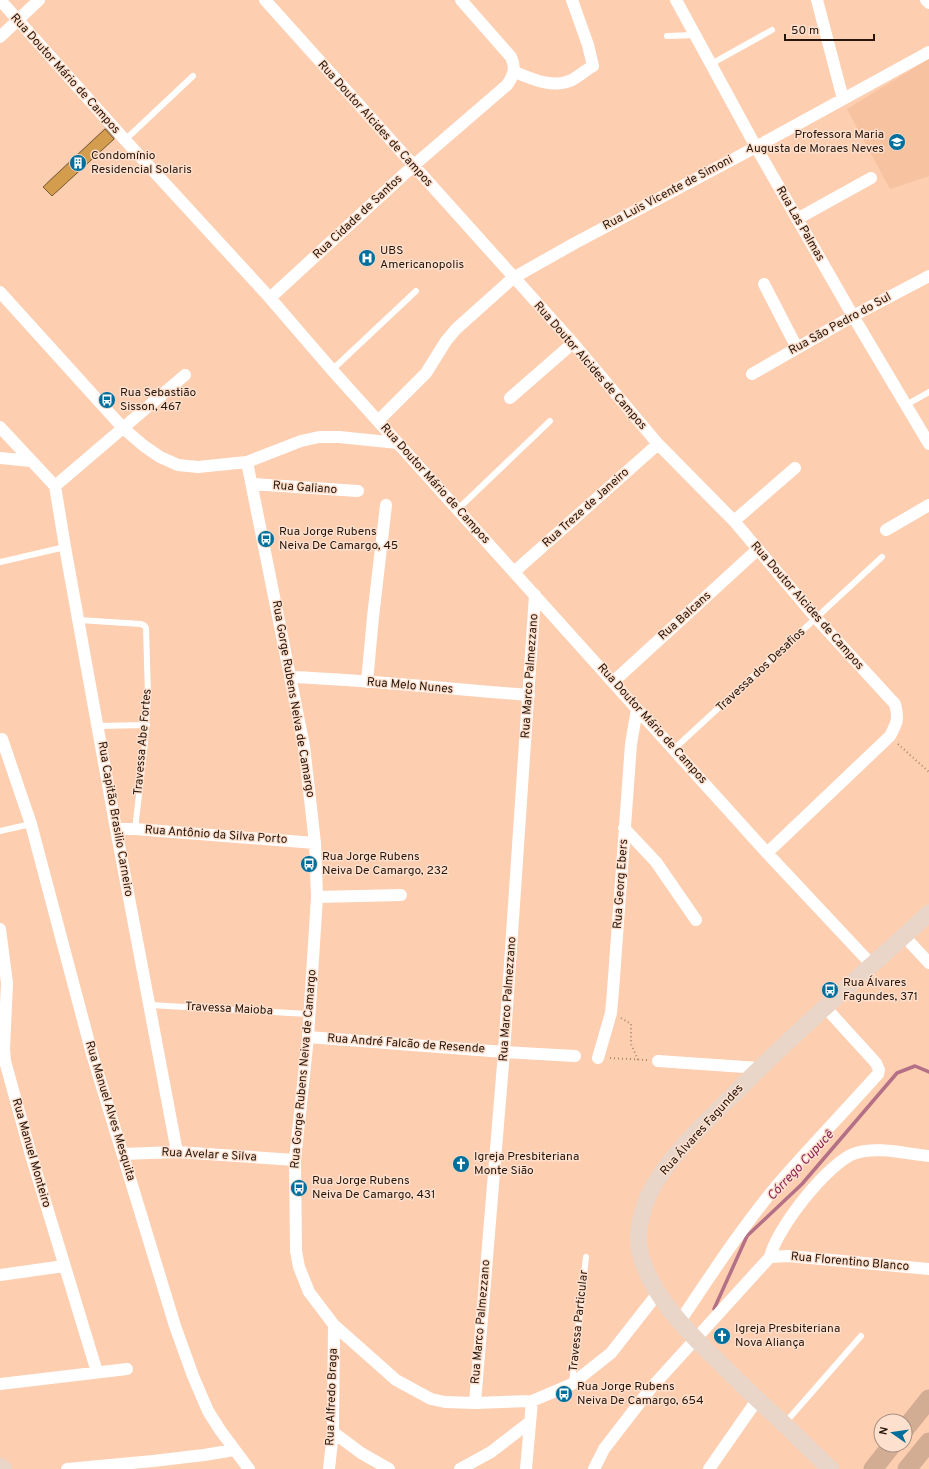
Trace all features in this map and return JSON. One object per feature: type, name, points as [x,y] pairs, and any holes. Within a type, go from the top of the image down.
[{"type":"main road","points":[[913,1419],[929,1398]]},
{"type":"main road","points":[[908,1469],[929,1442]]},
{"type":"main road","points":[[873,1469],[886,1453]]},
{"type":"street","name":"Rua Doutor Mário de Campos","points":[[0,0],[125,140],[270,298],[332,370],[636,709],[767,853],[872,965]]},
{"type":"street","points":[[0,37],[39,0]]},
{"type":"street","name":"Rua Doutor Alcides de Campos","points":[[266,0],[412,166],[573,343],[658,444],[734,521],[816,618],[895,704],[898,715],[896,725],[890,736],[767,853]]},
{"type":"street","points":[[460,0],[512,57],[515,65],[515,72],[545,82],[558,83],[571,80],[593,66],[588,45],[572,0]]},
{"type":"street","name":"Rua Las Palmas","points":[[676,0],[797,219],[929,444]]},
{"type":"street","points":[[817,0],[843,99]]},
{"type":"street","points":[[926,0],[929,3]]},
{"type":"street","name":"Rua Luis Vicente de Simoni","points":[[378,421],[426,373],[446,341],[456,329],[513,278],[929,52]]},
{"type":"street","name":"Rua Cidade de Santos","points":[[270,298],[412,166],[507,85],[515,72]]},
{"type":"street","points":[[797,219],[872,178]]},
{"type":"street","name":"Rua São Pedro do Sul","points":[[752,374],[853,316],[929,276]]},
{"type":"street","points":[[764,284],[797,348]]},
{"type":"street","points":[[0,292],[123,428],[160,458],[178,465],[198,467],[247,462],[301,441],[319,437],[338,437],[398,443]]},
{"type":"street","points":[[510,398],[573,343]]},
{"type":"street","points":[[0,427],[30,461],[55,486],[185,376]]},
{"type":"street","name":"Rua Treze de Janeiro","points":[[514,572],[658,444]]},
{"type":"street","points":[[0,458],[30,461]]},
{"type":"street","name":"Rua Gorge Rubens Neiva de Camargo","points":[[247,462],[304,746],[316,843],[317,897],[308,1037],[295,1160],[295,1238],[299,1267],[309,1292],[334,1325],[390,1375],[411,1389],[431,1399],[445,1402],[475,1403],[532,1401],[572,1384],[611,1353],[658,1293]]},
{"type":"street","points":[[734,521],[795,468]]},
{"type":"street","name":"Rua Galiano","points":[[252,484],[358,492]]},
{"type":"street","name":"Rua Capitão Brasilio Carneiro","points":[[55,486],[116,829],[177,1152]]},
{"type":"street","points":[[886,530],[929,504]]},
{"type":"street","points":[[368,682],[373,617],[386,505]]},
{"type":"street","name":"Rua Balcans","points":[[613,682],[757,550]]},
{"type":"street","name":"Rua Marco Palmezzano","points":[[475,1403],[504,1052],[535,595]]},
{"type":"street","name":"Rua Melo Nunes","points":[[291,677],[529,695]]},
{"type":"street","name":"Rua Georg Ebers","points":[[598,1058],[611,1013],[624,828],[631,744],[636,709]]},
{"type":"street","name":"Rua Manuel Alves Mesquita","points":[[2,739],[30,824],[92,1054],[175,1326],[193,1376],[208,1411],[234,1450],[249,1469]]},
{"type":"street","points":[[624,828],[656,862],[696,920]]},
{"type":"street","name":"Rua Antônio da Silva Porto","points":[[116,829],[135,829],[316,843]]},
{"type":"street","points":[[317,897],[401,895]]},
{"type":"street","name":"Rua Álvares Fagundes","points":[[831,1469],[758,1400],[695,1338],[680,1321],[658,1293],[648,1274],[639,1245],[640,1229],[644,1207],[652,1187],[665,1168],[709,1118],[759,1068],[929,913]]},
{"type":"street","name":"Rua Manuel Monteiro","points":[[0,929],[7,983],[4,1049],[5,1061],[31,1155],[97,1372]]},
{"type":"street","points":[[904,936],[929,963]]},
{"type":"street","points":[[680,1321],[729,1249],[778,1185],[831,1124],[878,1074],[879,1070],[876,1062],[825,1007]]},
{"type":"street","name":"Rua André Falcão de Resende","points":[[308,1037],[575,1056]]},
{"type":"street","points":[[658,1061],[759,1068]]},
{"type":"street","points":[[594,1469],[604,1449],[650,1388],[770,1257],[772,1248],[777,1239],[817,1182],[843,1159],[856,1153],[874,1150],[929,1156]]},
{"type":"street","name":"Rua Avelar e Silva","points":[[123,1154],[177,1152],[295,1160]]},
{"type":"street","name":"Rua Florentino Blanco","points":[[770,1257],[788,1256],[929,1269]]},
{"type":"street","points":[[0,1275],[64,1266]]},
{"type":"street","name":"Rua Alfredo Braga","points":[[329,1469],[333,1432],[334,1325]]},
{"type":"street","points":[[0,1384],[127,1369]]},
{"type":"street","points":[[709,1469],[758,1400]]},
{"type":"street","points":[[526,1469],[532,1401]]},
{"type":"street","points":[[460,1469],[491,1452],[530,1422]]},
{"type":"street","points":[[333,1432],[361,1453],[389,1469]]},
{"type":"street","points":[[67,1469],[153,1461],[234,1450]]},
{"type":"street","points":[[0,1466],[4,1469]]},
{"type":"lane","points":[[711,64],[772,30]]},
{"type":"lane","points":[[667,36],[695,35]]},
{"type":"lane","points":[[125,140],[193,76]]},
{"type":"lane","points":[[332,370],[416,291]]},
{"type":"lane","points":[[906,405],[929,392]]},
{"type":"lane","points":[[458,509],[550,421]]},
{"type":"lane","points":[[0,562],[65,547]]},
{"type":"lane","name":"Travessa dos Desafios","points":[[674,749],[882,557]]},
{"type":"lane","name":"Travessa Abe Fortes","points":[[79,620],[141,624],[145,626],[148,688],[147,725],[135,829]]},
{"type":"lane","points":[[98,726],[147,725]]},
{"type":"lane","points":[[0,831],[30,824]]},
{"type":"lane","name":"Travessa Maioba","points":[[150,1005],[309,1014]]},
{"type":"lane","name":"Travessa Particular","points":[[572,1384],[586,1257]]},
{"type":"lane","points":[[784,1424],[861,1336]]},
{"type":"path","points":[[890,736],[929,772]]},
{"type":"path","points":[[611,1013],[631,1024],[631,1044],[638,1060]]},
{"type":"path","points":[[598,1058],[658,1061]]},
{"type":"shaded area","name":"Professora Maria Augusta de Moraes Neves","points":[[929,59],[929,176],[890,189],[847,109]]},
{"type":"building","name":"Condomínio Residencial Solaris","points":[[105,129],[114,139],[52,196],[43,187]]},
{"type":"waterway","name":"Córrego Cupucê","points":[[714,1309],[747,1236],[802,1184],[897,1073],[915,1066],[929,1072]]},
{"type":"place","name":"Professora Maria Augusta de Moraes Neves","points":[[897,142]]},
{"type":"place","name":"Condomínio Residencial Solaris","points":[[78,163]]},
{"type":"place","name":"UBS Americanopolis","points":[[367,258]]},
{"type":"place","name":"Rua Sebastião Sisson, 467","points":[[107,400]]},
{"type":"place","name":"Rua Jorge Rubens Neiva De Camargo, 45","points":[[266,539]]},
{"type":"place","name":"Rua Jorge Rubens Neiva De Camargo, 232","points":[[309,864]]},
{"type":"place","name":"Rua Álvares Fagundes, 371","points":[[830,990]]},
{"type":"place","name":"Igreja Presbiteriana Monte Sião","points":[[461,1164]]},
{"type":"place","name":"Rua Jorge Rubens Neiva De Camargo, 431","points":[[299,1188]]},
{"type":"place","name":"Igreja Presbiteriana Nova Aliança","points":[[722,1336]]},
{"type":"place","name":"Rua Jorge Rubens Neiva De Camargo, 654","points":[[564,1394]]}]
